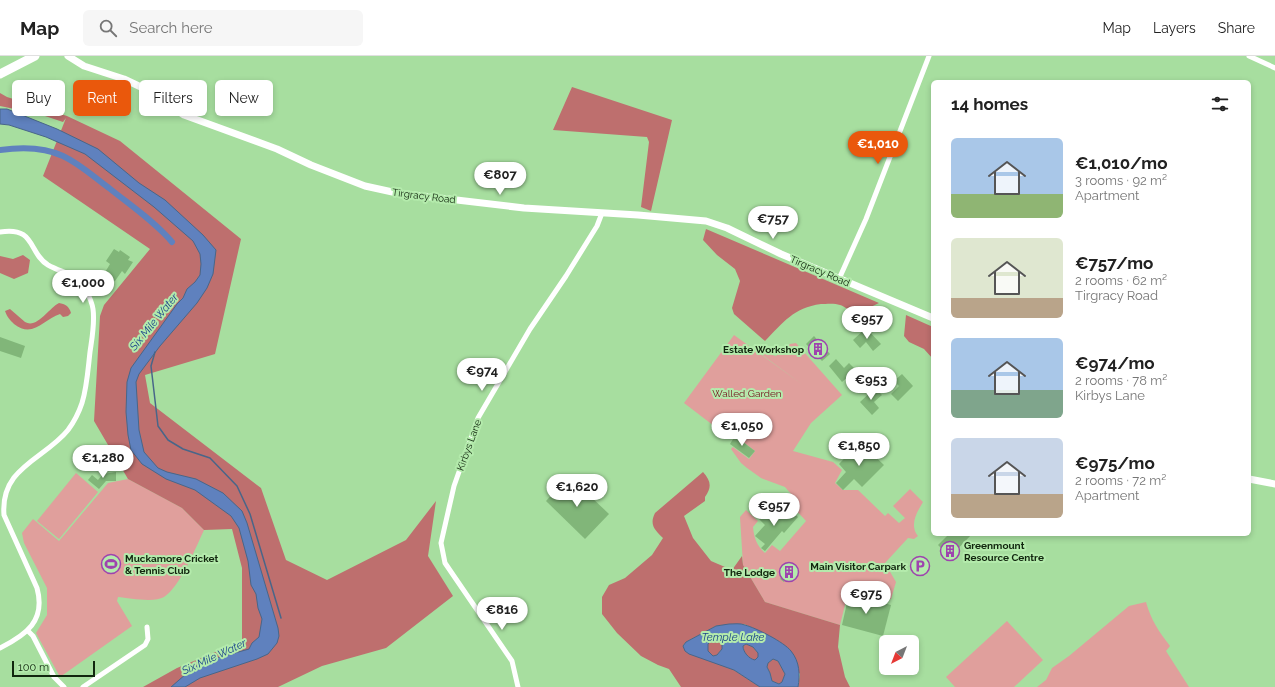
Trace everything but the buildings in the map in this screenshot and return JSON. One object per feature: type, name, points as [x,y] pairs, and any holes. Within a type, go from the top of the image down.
[{"type":"highway","points":[[0,74],[35,56]]},
{"type":"street","name":"Tirgracy Road","points":[[68,56],[84,66],[124,79],[143,88],[184,115],[277,149],[318,168],[365,186],[397,193],[524,208],[706,221],[727,228],[766,248],[931,317]]},
{"type":"street","points":[[839,279],[866,219],[929,56]]},
{"type":"street","points":[[1249,56],[1275,68]]},
{"type":"street","name":"Kirbys Lane","points":[[518,687],[512,661],[445,563],[441,543],[454,486],[478,418],[534,322],[566,276],[597,226],[602,213]]},
{"type":"street","points":[[0,232],[15,232],[25,236],[31,241],[40,257],[48,265],[66,272],[78,281],[89,295],[92,302],[94,316],[85,388],[82,403],[76,417],[67,431],[57,441],[10,475],[1,498],[2,510],[6,522],[39,594],[38,612],[28,631],[20,638],[0,648]]},
{"type":"street","points":[[1251,479],[1275,484]]},
{"type":"street","points":[[83,687],[145,645],[148,639],[147,627]]},
{"type":"street","points":[[28,631],[33,636],[54,677],[64,687]]},
{"type":"green space","name":"Walled Garden","points":[[734,335],[803,385],[757,351],[776,356],[790,344],[796,343],[842,395],[811,423],[793,451],[833,462],[842,470],[835,483],[843,490],[858,490],[885,516],[888,513],[899,523],[905,518],[893,506],[910,489],[923,502],[916,514],[914,523],[915,532],[918,536],[914,539],[908,538],[885,563],[896,582],[891,599],[869,593],[868,598],[848,593],[840,625],[765,602],[743,565],[740,517],[746,510],[758,521],[753,527],[754,535],[756,542],[765,553],[772,545],[780,551],[806,521],[792,506],[798,502],[785,487],[761,478],[741,463],[731,449],[733,447],[749,459],[755,451],[734,435],[735,433],[722,424],[718,429],[684,403]]},
{"type":"green space","points":[[76,473],[98,492],[59,539],[37,521]]},
{"type":"green space","name":"Muckamore Cricket & Tennis Club","points":[[128,479],[182,508],[204,530],[182,576],[170,592],[160,599],[154,600],[118,597],[117,601],[132,626],[60,677],[36,633],[47,615],[47,588],[24,543],[22,533],[33,519],[59,541],[108,483]]},
{"type":"green space","points":[[1146,602],[1156,626],[1170,646],[1166,651],[1189,687],[1037,687],[1046,680],[1052,668],[1069,656],[1129,606]]},
{"type":"green space","points":[[1007,621],[1043,660],[1014,687],[955,687],[946,677]]},
{"type":"shaded area","points":[[572,87],[672,120],[651,211],[641,207],[649,142],[647,137],[553,130]]},
{"type":"shaded area","points":[[0,93],[12,99],[12,108],[0,106]]},
{"type":"shaded area","points":[[45,116],[67,116],[120,141],[241,239],[215,354],[145,375],[150,403],[261,488],[286,560],[327,580],[406,540],[436,501],[428,556],[453,596],[386,648],[322,666],[278,687],[143,687],[177,668],[242,641],[242,568],[232,529],[204,530],[182,508],[128,479],[94,421],[100,316],[104,305],[150,249],[43,176],[66,118],[63,122]]},
{"type":"shaded area","points":[[706,229],[879,303],[856,314],[838,304],[821,304],[811,306],[796,312],[765,341],[734,314],[732,308],[740,281],[735,269],[717,255],[703,240]]},
{"type":"shaded area","points":[[23,255],[30,260],[28,273],[14,279],[0,273],[0,256],[13,259]]},
{"type":"shaded area","points":[[59,303],[66,306],[71,313],[68,316],[63,317],[60,314],[54,316],[33,329],[21,328],[14,324],[5,311],[10,309],[25,322],[34,323]]},
{"type":"shaded area","points":[[906,315],[931,326],[931,357],[924,349],[909,342],[904,336]]},
{"type":"shaded area","points":[[703,472],[708,478],[710,484],[705,501],[684,516],[693,538],[711,561],[732,570],[742,556],[743,565],[765,602],[840,625],[838,647],[845,677],[850,687],[798,687],[800,674],[757,630],[744,624],[716,626],[686,642],[683,646],[734,670],[760,687],[681,687],[669,669],[641,656],[617,633],[602,614],[602,597],[609,585],[625,578],[652,555],[663,538],[655,530],[653,524],[653,517],[655,513]]},
{"type":"shaded area","points":[[718,638],[722,643],[722,649],[717,655],[713,656],[708,651],[708,644],[712,640]]},
{"type":"shaded area","points":[[746,644],[753,647],[758,653],[758,657],[755,660],[748,657],[745,653],[743,646]]},
{"type":"shaded area","points":[[773,659],[778,661],[785,674],[782,683],[779,684],[772,681],[767,667],[768,663]]},
{"type":"water","points":[[0,109],[7,109],[12,111],[12,116],[24,116],[57,129],[98,149],[139,183],[165,200],[203,235],[216,250],[213,274],[207,288],[197,303],[160,346],[139,374],[136,382],[139,430],[144,452],[158,468],[167,472],[196,479],[223,493],[242,511],[247,523],[278,628],[279,636],[277,643],[268,654],[200,678],[185,687],[171,687],[194,667],[210,660],[249,649],[252,643],[259,637],[262,619],[258,608],[256,594],[251,585],[248,561],[239,528],[231,516],[195,490],[166,479],[142,464],[131,450],[128,435],[126,412],[127,382],[131,368],[177,304],[183,298],[187,289],[200,275],[200,254],[193,241],[154,207],[85,154],[46,137],[9,125],[0,124]]},
{"type":"water","name":"Temple Lake","points":[[743,624],[763,632],[787,647],[794,655],[798,664],[798,687],[760,687],[734,670],[689,654],[685,651],[683,646],[686,642],[716,626]],"holes":[[[718,638],[722,643],[722,649],[717,655],[713,656],[708,651],[708,644],[712,640]],[[746,644],[753,647],[758,653],[758,657],[755,660],[749,657],[745,653],[743,646]],[[773,659],[778,661],[785,674],[782,682],[779,684],[772,681],[767,667],[768,663]]]},
{"type":"waterway","points":[[0,150],[16,148],[40,149],[56,153],[69,159],[87,171],[142,214],[158,227],[172,242]]},
{"type":"waterway","points":[[155,352],[151,366],[158,426],[168,440],[183,449],[210,458],[237,486],[250,514],[281,618]]},
{"type":"place","name":"Estate Workshop","points":[[818,349]]},
{"type":"place","name":"Greenmount Resource Centre","points":[[950,551]]},
{"type":"place","name":"Muckamore Cricket & Tennis Club","points":[[111,564]]},
{"type":"place","name":"Main Visitor Carpark","points":[[920,566]]},
{"type":"place","name":"The Lodge","points":[[789,572]]},
{"type":"water label","name":"Six Mile Water","points":[[154,322]]},
{"type":"water label","name":"Six Mile Water","points":[[214,657]]}]
